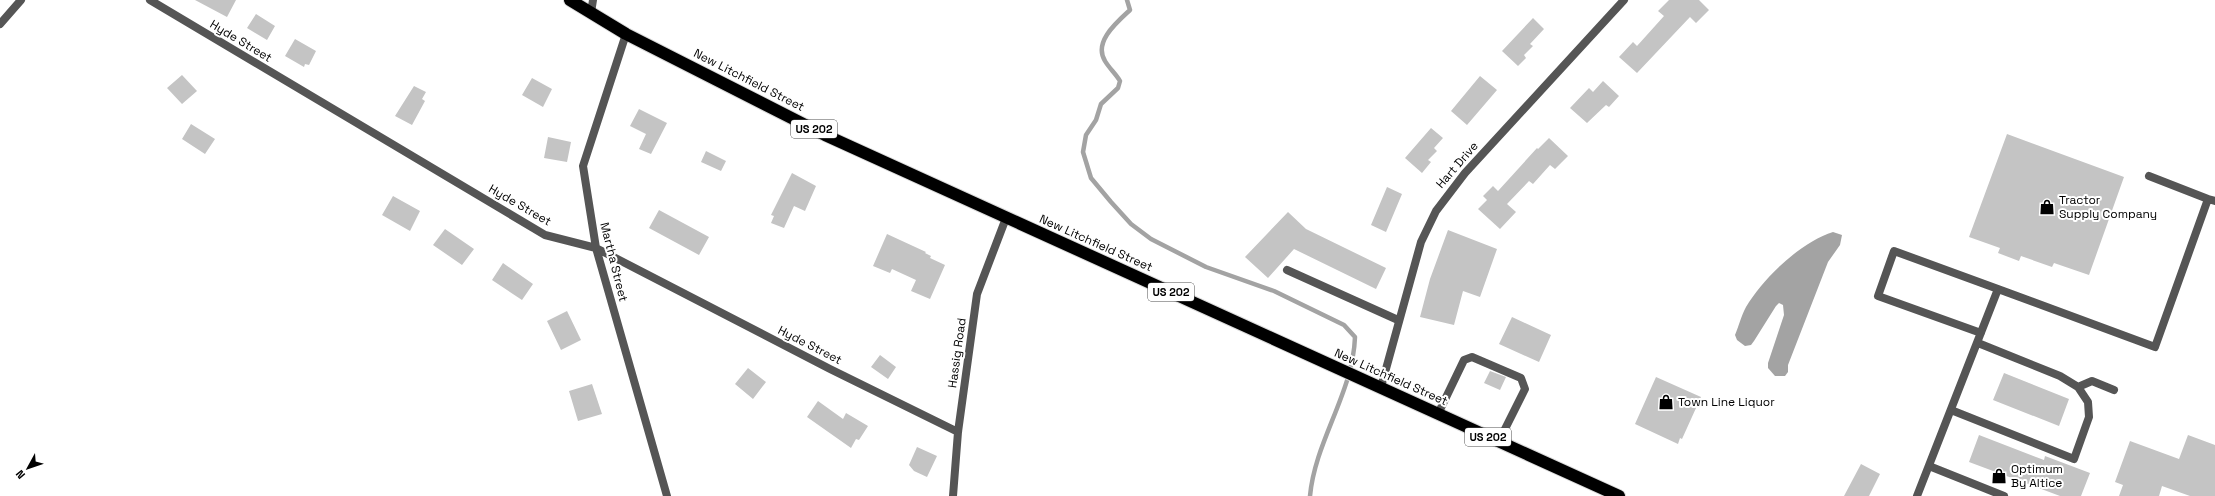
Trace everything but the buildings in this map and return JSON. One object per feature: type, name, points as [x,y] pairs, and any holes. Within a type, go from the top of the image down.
[{"type":"highway","name":"New Litchfield Street","points":[[570,0],[626,34],[825,135],[1619,496]]},
{"type":"street","points":[[0,24],[21,0]]},
{"type":"street","name":"Hyde Street","points":[[150,0],[545,235],[596,248],[830,369],[958,432]]},
{"type":"street","points":[[591,13],[593,0]]},
{"type":"street","name":"Hart Drive","points":[[1381,387],[1398,320],[1421,242],[1444,198],[1465,173],[1624,0]]},
{"type":"street","name":"Martha Street","points":[[626,34],[583,166],[596,248],[667,496]]},
{"type":"street","points":[[1981,333],[1878,296],[1894,251],[2155,347],[2212,200],[2149,176]]},
{"type":"street","name":"Hassig Road","points":[[953,496],[958,432],[977,294],[1006,218]]},
{"type":"street","points":[[1287,270],[1398,320]]},
{"type":"street","points":[[1917,496],[1998,289]]},
{"type":"street","points":[[1951,410],[2074,459],[2089,417],[2088,402],[2078,387],[2060,376],[1978,343]]},
{"type":"street","points":[[1438,414],[1464,360],[1472,357],[1521,378],[1525,389],[1499,441]]},
{"type":"street","points":[[2078,387],[2092,382],[2114,390]]},
{"type":"street","points":[[1929,466],[2004,496]]},
{"type":"shaded area","points":[[1833,232],[1842,235],[1840,245],[1828,262],[1788,365],[1788,372],[1785,376],[1775,376],[1768,368],[1768,363],[1784,315],[1783,305],[1779,303],[1776,306],[1751,345],[1745,346],[1737,340],[1735,335],[1743,314],[1746,307],[1762,284],[1784,262],[1808,244]]},
{"type":"waterway","points":[[1127,0],[1130,10],[1113,26],[1104,40],[1102,47],[1102,54],[1105,61],[1120,81],[1118,88],[1101,104],[1096,120],[1086,135],[1083,152],[1091,178],[1131,224],[1151,239],[1206,267],[1274,291],[1344,325],[1355,337],[1353,358],[1348,378],[1319,456],[1313,476],[1310,496]]},
{"type":"place","name":"Tractor Supply Company","points":[[2047,207]]},
{"type":"place","name":"Town Line Liquor","points":[[1666,402]]},
{"type":"place","name":"Optimum By Altice","points":[[1999,476]]}]
